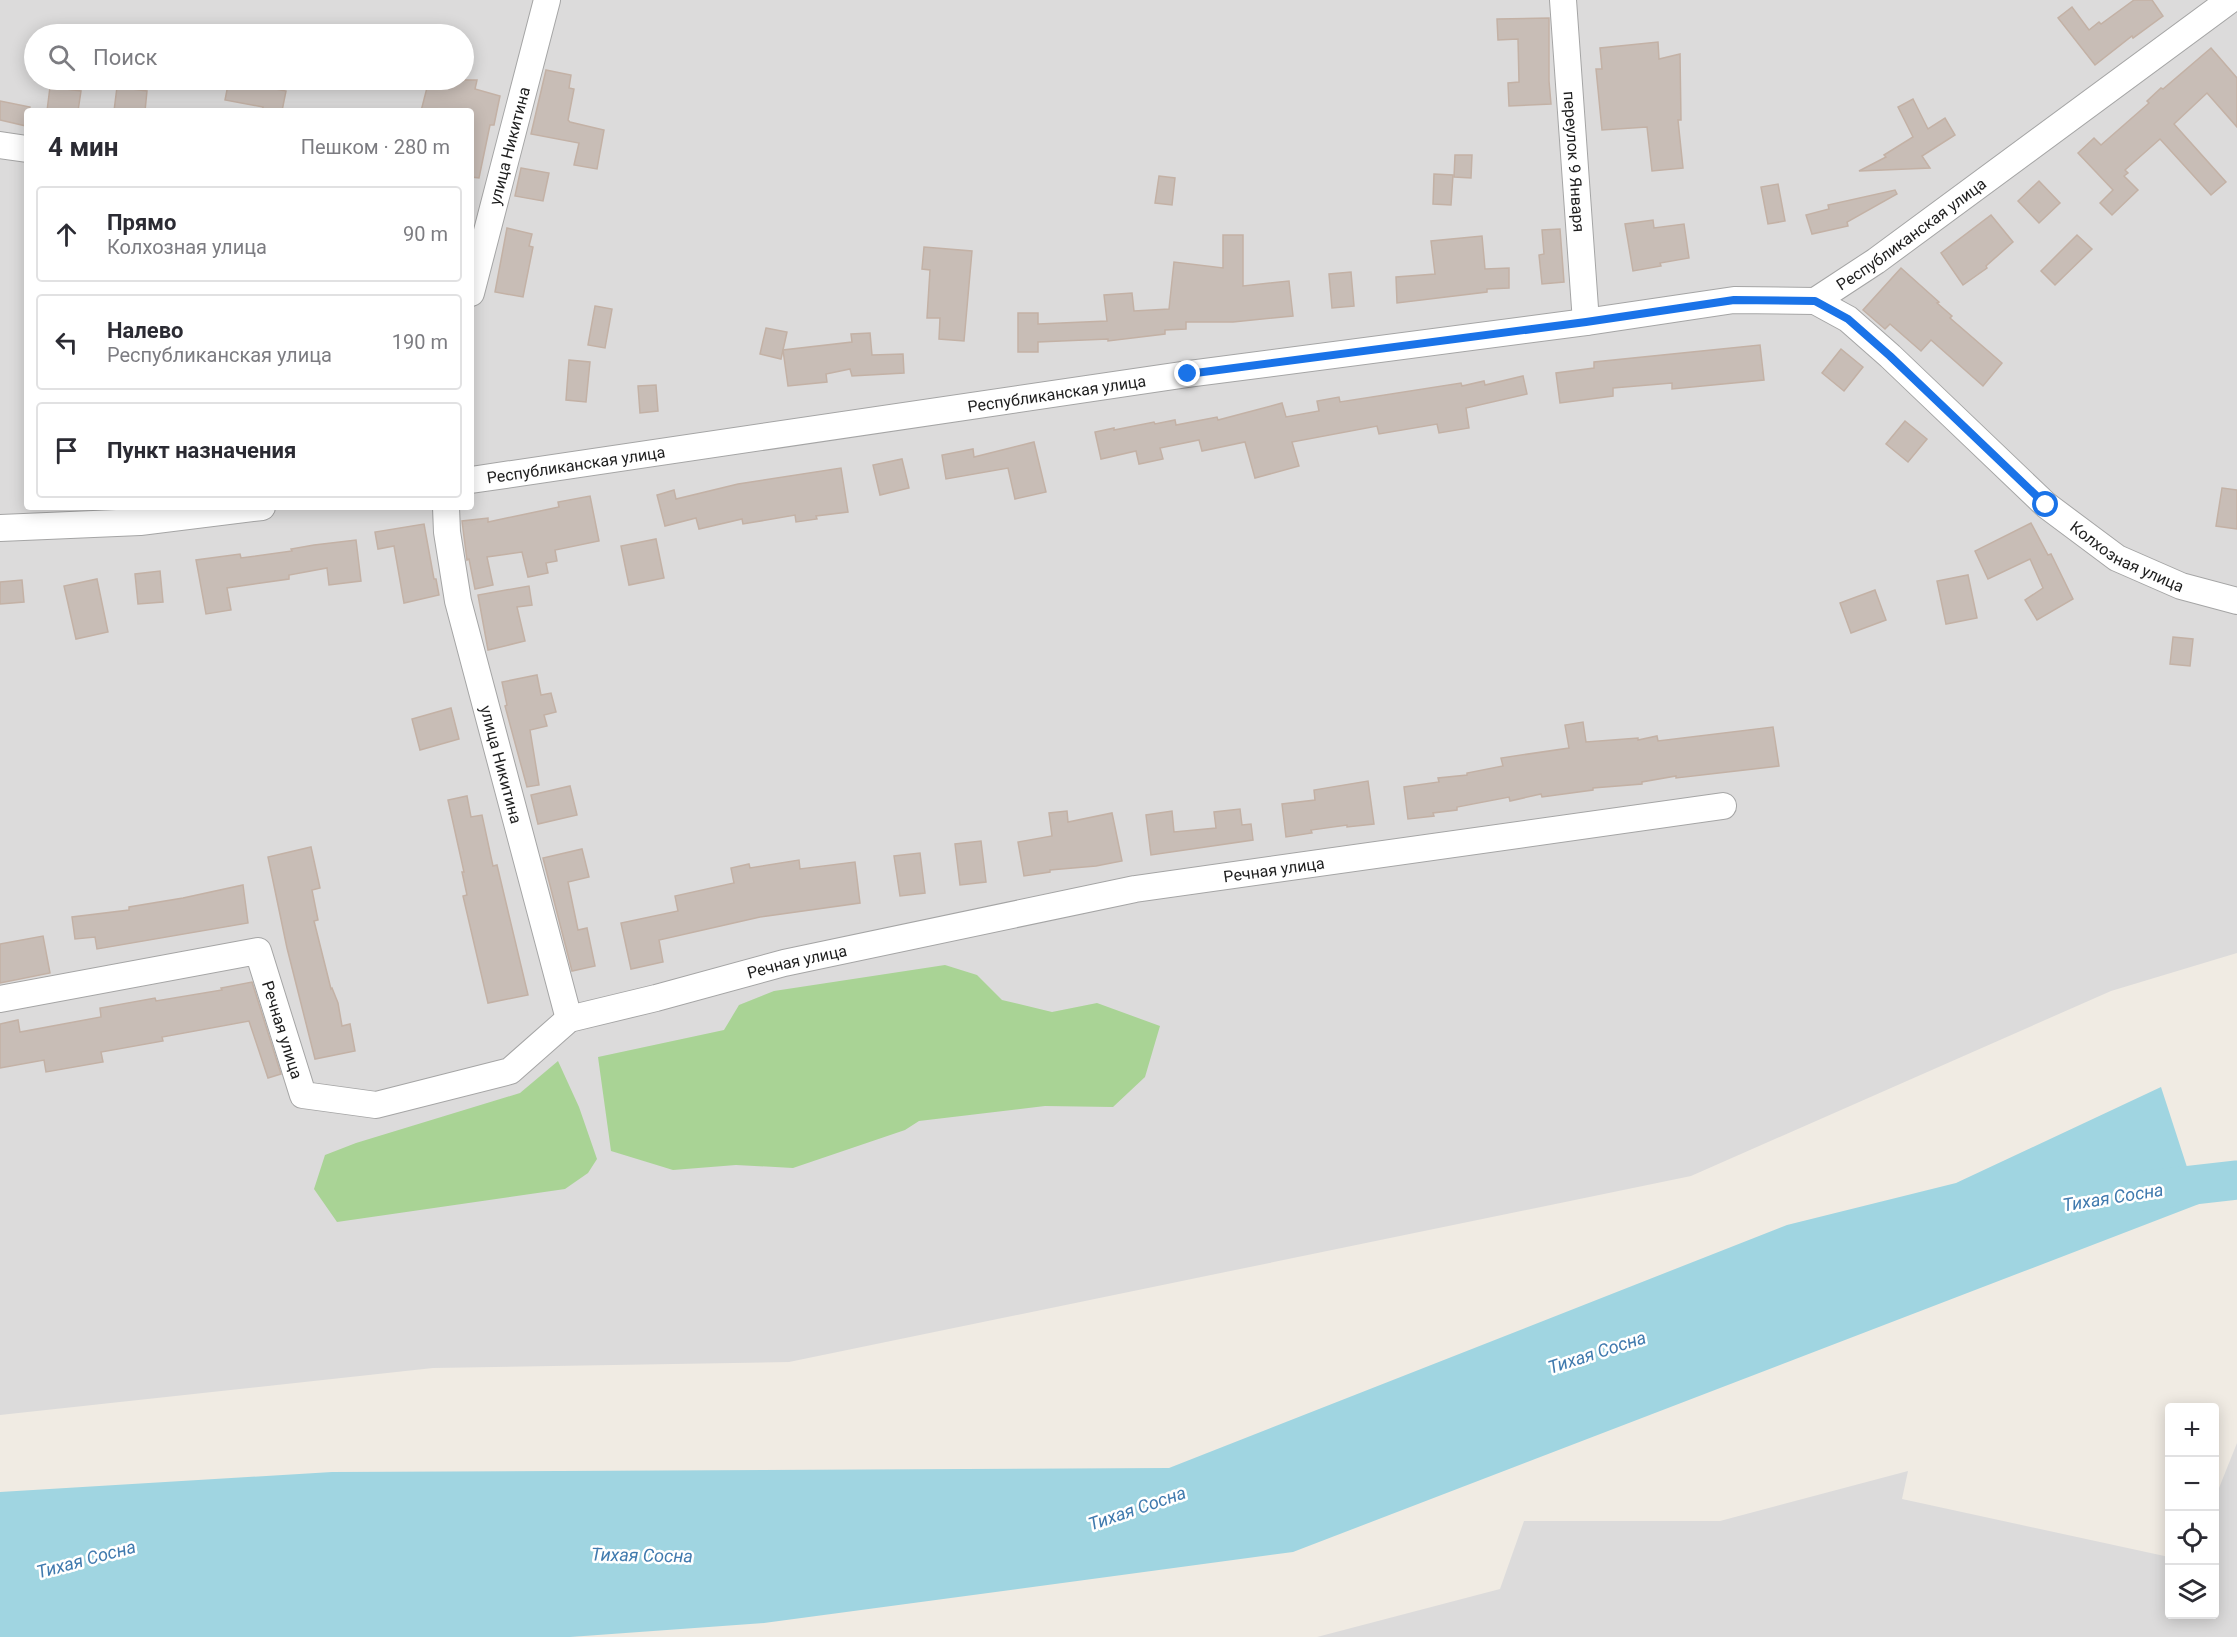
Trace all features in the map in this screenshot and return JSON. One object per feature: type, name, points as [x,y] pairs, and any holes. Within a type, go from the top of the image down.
[{"type":"street","name":"улица Никитина","points":[[474,267],[478,232],[547,0]]},
{"type":"street","name":"переулок 9 Января","points":[[1563,0],[1586,322]]},
{"type":"street","name":"Республиканская улица","points":[[474,480],[1165,377],[1586,322],[1734,300],[1815,301],[1876,261],[2230,0]]},
{"type":"street","points":[[0,145],[24,148]]},
{"type":"street","name":"Колхозная улица","points":[[1815,301],[1848,319],[2046,505],[2117,558],[2181,586],[2237,601]]},
{"type":"street","points":[[0,528],[140,522],[238,510]]},
{"type":"street","name":"улица Никитина","points":[[446,510],[447,532],[458,601],[569,1019]]},
{"type":"street","name":"Речная улица","points":[[0,999],[258,951],[303,1095],[376,1105],[510,1071],[569,1019],[784,963],[1136,889],[1723,806]]},
{"type":"shaded area","points":[[0,0],[2237,0],[2237,953],[2111,991],[1691,1176],[789,1362],[433,1368],[0,1415]]},
{"type":"shaded area","points":[[2237,1443],[2237,1637],[1317,1637],[1500,1589],[1524,1521],[1720,1521],[1908,1471],[1902,1499],[2165,1556],[2165,1619],[2219,1619],[2219,1488]]},
{"type":"green space","points":[[945,965],[977,975],[1002,1000],[1052,1012],[1097,1003],[1160,1026],[1145,1077],[1113,1107],[1045,1106],[919,1121],[905,1130],[793,1168],[736,1165],[673,1170],[611,1151],[598,1057],[724,1030],[739,1005],[774,991]]},
{"type":"green space","points":[[558,1061],[579,1107],[597,1159],[588,1173],[565,1189],[337,1222],[314,1189],[325,1155],[356,1143],[520,1093]]},
{"type":"water","points":[[2161,1087],[2199,1204],[1293,1552],[764,1623],[570,1637],[0,1637],[0,1492],[332,1472],[1169,1468],[1787,1225],[1956,1183]]},
{"type":"building","points":[[2134,0],[2152,0],[2163,16],[2133,38],[2132,36],[2095,65],[2058,18],[2072,7],[2089,30]]},
{"type":"building","points":[[1549,18],[1551,104],[1509,106],[1508,83],[1519,82],[1518,39],[1498,40],[1497,19]]},
{"type":"building","points":[[1658,42],[1659,59],[1680,54],[1681,120],[1678,120],[1683,168],[1652,171],[1647,127],[1602,130],[1596,69],[1602,69],[1600,48]]},
{"type":"building","points":[[2211,48],[2237,78],[2237,127],[2207,93],[2174,124],[2226,182],[2211,195],[2160,139],[2125,170],[2128,173],[2124,176],[2138,190],[2112,215],[2100,203],[2113,190],[2078,153],[2094,138],[2101,145],[2149,103],[2147,101],[2161,88],[2163,89]]},
{"type":"building","points":[[546,70],[571,75],[569,88],[574,89],[568,120],[604,130],[597,169],[574,165],[579,143],[531,134]]},
{"type":"building","points":[[474,80],[477,80],[475,89],[500,96],[494,125],[490,125],[479,178],[474,177],[474,108],[422,108],[426,90],[474,90]]},
{"type":"building","points":[[50,90],[81,91],[78,108],[47,108]]},
{"type":"building","points":[[117,90],[147,91],[145,108],[114,108]]},
{"type":"building","points":[[227,90],[286,91],[283,108],[263,108],[225,100]]},
{"type":"building","points":[[1913,99],[1928,129],[1945,118],[1955,135],[1922,156],[1930,168],[1859,171],[1886,157],[1884,155],[1913,137],[1898,107]]},
{"type":"building","points":[[0,101],[30,107],[24,108],[24,126],[0,120]]},
{"type":"building","points":[[1455,155],[1472,155],[1471,178],[1454,177]]},
{"type":"building","points":[[521,168],[549,173],[543,201],[515,196]]},
{"type":"building","points":[[1434,174],[1453,175],[1451,205],[1433,204]]},
{"type":"building","points":[[1159,176],[1175,178],[1172,205],[1155,203]]},
{"type":"building","points":[[2039,181],[2060,203],[2039,223],[2018,201]]},
{"type":"building","points":[[1778,184],[1785,221],[1768,224],[1761,187]]},
{"type":"building","points":[[1895,190],[1897,194],[1847,222],[1848,226],[1812,234],[1806,215],[1829,209],[1828,205]]},
{"type":"building","points":[[1991,215],[2013,242],[1986,266],[1987,268],[1963,285],[1941,253]]},
{"type":"building","points":[[1653,220],[1654,228],[1684,224],[1689,258],[1633,271],[1625,224]]},
{"type":"building","points":[[507,228],[532,234],[529,246],[533,247],[523,297],[495,292]]},
{"type":"building","points":[[1560,229],[1564,282],[1542,284],[1539,255],[1544,254],[1542,230]]},
{"type":"building","points":[[1223,235],[1243,235],[1243,286],[1289,281],[1293,316],[1233,322],[1186,322],[1186,329],[1165,330],[1165,334],[1108,341],[1108,339],[1038,342],[1038,352],[1018,352],[1018,313],[1038,313],[1038,324],[1107,321],[1104,295],[1132,293],[1134,311],[1169,309],[1174,262],[1223,268]]},
{"type":"building","points":[[2077,235],[2092,249],[2055,285],[2041,271]]},
{"type":"building","points":[[1482,236],[1485,269],[1509,268],[1509,288],[1487,289],[1487,292],[1397,303],[1396,277],[1435,274],[1431,241]]},
{"type":"building","points":[[924,247],[972,251],[964,341],[939,339],[940,318],[927,318],[930,270],[922,269]]},
{"type":"building","points":[[1901,268],[1939,302],[1937,303],[1952,316],[1950,318],[2002,363],[1983,386],[1931,340],[1921,351],[1890,324],[1885,329],[1863,310]]},
{"type":"building","points":[[1351,272],[1354,306],[1332,308],[1329,274]]},
{"type":"building","points":[[595,306],[612,309],[605,348],[588,345]]},
{"type":"building","points":[[766,328],[787,332],[781,359],[760,354]]},
{"type":"building","points":[[870,333],[872,355],[903,354],[904,373],[852,376],[850,369],[826,374],[827,382],[788,386],[783,350],[852,342],[851,334]]},
{"type":"building","points":[[1760,345],[1764,380],[1672,389],[1672,383],[1613,388],[1613,396],[1560,403],[1556,373],[1594,368],[1594,362]]},
{"type":"building","points":[[1841,349],[1863,367],[1844,391],[1822,373]]},
{"type":"building","points":[[569,360],[590,362],[586,402],[566,400]]},
{"type":"building","points":[[1523,376],[1527,394],[1466,408],[1469,428],[1439,433],[1437,424],[1379,434],[1377,426],[1292,442],[1299,466],[1255,478],[1245,442],[1202,451],[1199,440],[1160,448],[1163,459],[1139,464],[1136,451],[1101,459],[1095,432],[1154,422],[1155,424],[1175,420],[1176,425],[1217,417],[1218,420],[1282,403],[1286,417],[1319,411],[1317,401],[1339,397],[1340,402],[1461,383],[1462,386],[1484,381],[1485,385]]},
{"type":"building","points":[[656,385],[658,411],[640,413],[638,386]]},
{"type":"building","points":[[1905,421],[1927,439],[1908,462],[1886,444]]},
{"type":"building","points":[[1034,442],[1046,492],[1015,499],[1008,468],[946,479],[942,455],[973,449],[974,457]]},
{"type":"building","points":[[902,459],[909,488],[880,495],[873,465]]},
{"type":"building","points":[[841,468],[848,512],[816,516],[817,519],[796,522],[795,515],[743,524],[742,519],[699,529],[696,518],[665,526],[657,495],[674,490],[676,499],[738,484]]},
{"type":"building","points":[[2222,488],[2237,490],[2237,529],[2216,526]]},
{"type":"building","points":[[590,496],[599,541],[555,550],[557,561],[546,563],[548,573],[528,577],[522,552],[487,557],[493,585],[475,589],[469,559],[467,560],[462,521],[488,518],[488,522],[559,507],[558,502]]},
{"type":"building","points":[[2031,523],[2048,555],[2051,554],[2073,599],[2037,620],[2025,600],[2043,588],[2030,559],[1988,579],[1975,551]]},
{"type":"building","points":[[424,524],[439,595],[404,603],[394,546],[378,549],[375,532]]},
{"type":"building","points":[[656,539],[664,578],[629,585],[621,546]]},
{"type":"building","points":[[356,540],[361,581],[329,585],[327,568],[289,575],[289,579],[227,588],[231,610],[206,614],[196,560],[240,554],[241,558]]},
{"type":"building","points":[[160,571],[163,602],[138,604],[135,574]]},
{"type":"building","points":[[1968,575],[1977,618],[1946,624],[1937,581]]},
{"type":"building","points":[[97,579],[108,632],[76,639],[64,586]]},
{"type":"building","points":[[22,580],[24,602],[0,604],[0,582]]},
{"type":"building","points":[[529,586],[532,605],[517,607],[525,641],[488,650],[478,595]]},
{"type":"building","points":[[1875,590],[1886,620],[1851,633],[1840,603]]},
{"type":"building","points":[[2173,637],[2193,639],[2190,666],[2170,664]]},
{"type":"building","points":[[537,675],[541,695],[551,693],[556,712],[544,715],[547,726],[530,730],[539,785],[527,787],[505,706],[507,705],[502,682]]},
{"type":"building","points":[[451,708],[459,739],[420,750],[412,719]]},
{"type":"building","points":[[1583,722],[1586,742],[1638,738],[1638,740],[1657,736],[1658,741],[1773,727],[1779,766],[1676,778],[1676,776],[1642,782],[1642,784],[1593,788],[1593,790],[1542,797],[1541,794],[1510,801],[1509,797],[1457,807],[1457,810],[1433,813],[1434,816],[1408,819],[1404,787],[1439,782],[1438,778],[1467,775],[1467,773],[1503,766],[1501,758],[1569,748],[1565,725]]},
{"type":"building","points":[[1368,781],[1374,824],[1311,830],[1312,833],[1286,837],[1282,804],[1315,800],[1314,790]]},
{"type":"building","points":[[570,786],[577,815],[538,824],[531,795]]},
{"type":"building","points":[[467,796],[471,817],[482,815],[493,866],[497,865],[528,995],[488,1003],[463,896],[467,895],[462,872],[464,872],[448,800]]},
{"type":"building","points":[[1240,809],[1242,825],[1251,824],[1253,840],[1151,855],[1146,815],[1172,811],[1174,832],[1216,828],[1214,812]]},
{"type":"building","points":[[1067,811],[1068,822],[1112,813],[1122,861],[1050,870],[1050,872],[1024,876],[1018,842],[1052,836],[1049,813]]},
{"type":"building","points":[[981,841],[986,882],[960,885],[955,844]]},
{"type":"building","points":[[311,847],[320,888],[312,890],[318,920],[314,921],[331,989],[338,1003],[342,1026],[350,1024],[355,1051],[315,1059],[287,948],[268,857]]},
{"type":"building","points":[[582,849],[589,877],[568,882],[578,930],[587,928],[595,966],[572,971],[543,858]]},
{"type":"building","points":[[920,853],[925,893],[900,896],[894,856]]},
{"type":"building","points":[[799,860],[800,869],[855,862],[860,903],[760,917],[659,940],[663,962],[631,969],[621,923],[678,911],[675,896],[734,883],[731,868],[749,864],[750,868]]},
{"type":"building","points":[[243,885],[248,923],[97,949],[95,937],[75,939],[72,917],[129,910],[129,907]]},
{"type":"building","points":[[43,936],[50,973],[0,983],[0,944]]},
{"type":"building","points":[[252,982],[281,1074],[268,1078],[249,1021],[162,1037],[163,1041],[101,1052],[103,1062],[46,1072],[44,1060],[0,1068],[0,1024],[18,1020],[20,1032],[101,1017],[100,1008],[155,998],[156,1001],[222,990],[221,988]]},
{"type":"waterway","name":"Тихая Сосна","points":[[2140,1191],[2237,1180]]},
{"type":"route","points":[[1188,374],[1586,322],[1734,300],[1815,301],[1848,319],[1890,356],[2046,505]]}]
